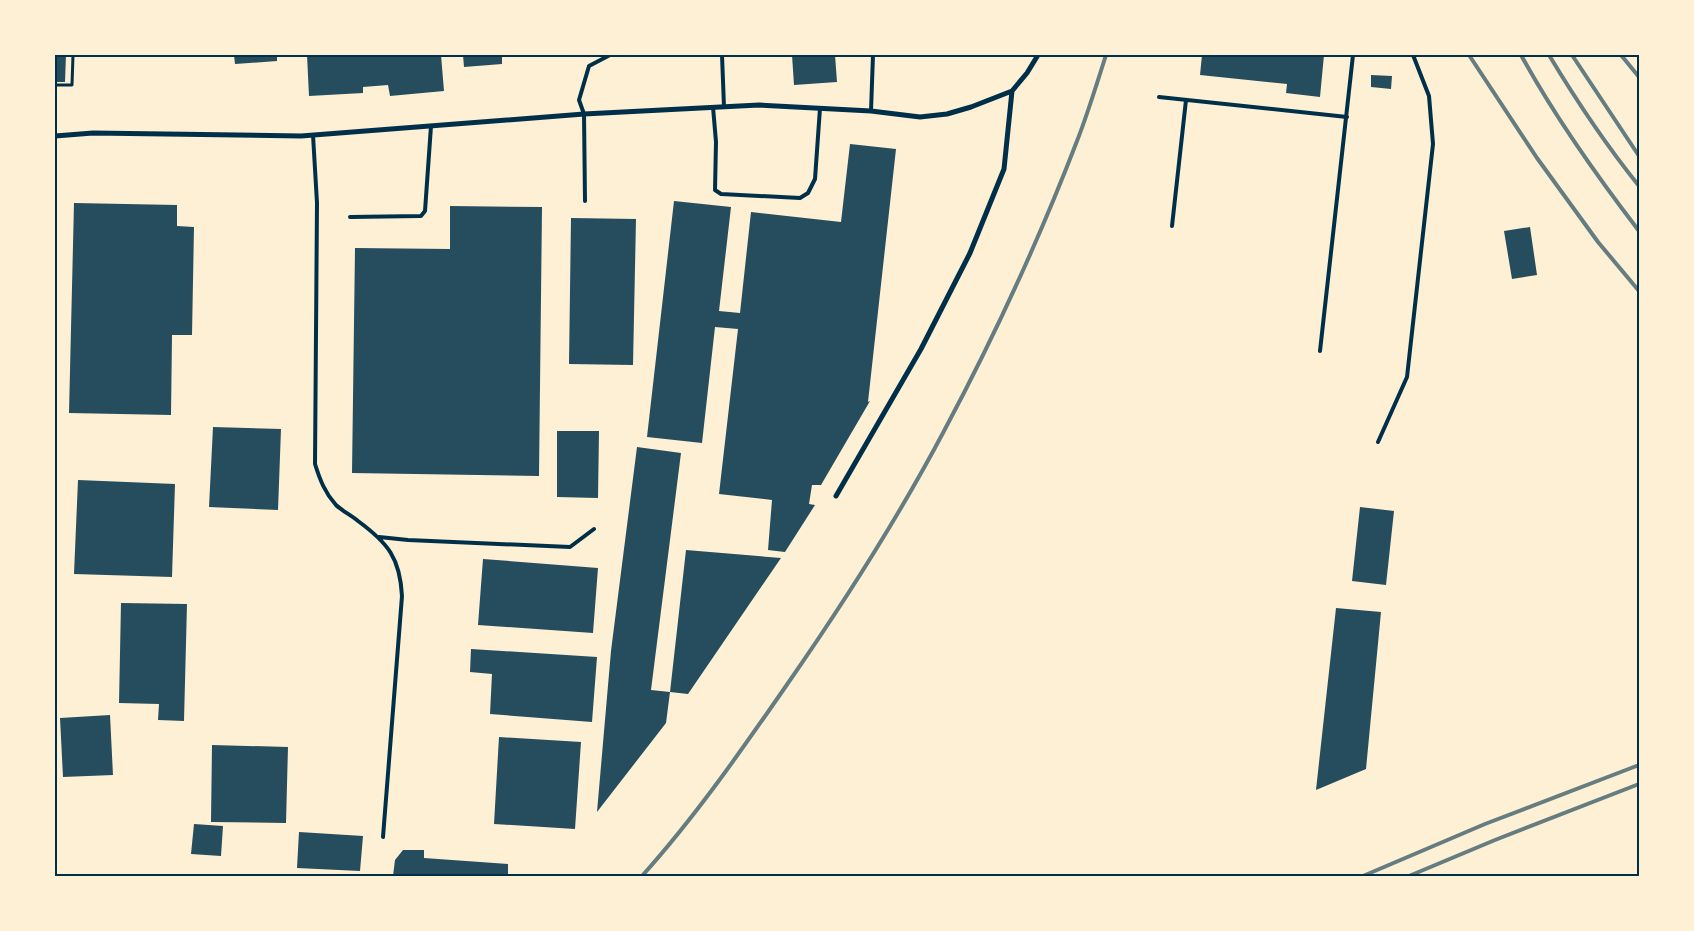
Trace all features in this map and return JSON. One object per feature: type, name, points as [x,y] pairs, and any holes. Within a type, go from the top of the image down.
[{"type":"street","points":[[55,136],[93,133],[313,135],[584,114],[759,105],[871,111],[920,117],[947,114],[1012,91],[1038,55]]},
{"type":"street","points":[[836,496],[921,348],[970,253],[984,221],[1004,169],[1012,91]]},
{"type":"lane","points":[[585,201],[584,114],[579,100],[589,66],[610,55]]},
{"type":"lane","points":[[722,55],[724,107]]},
{"type":"lane","points":[[871,111],[873,55]]},
{"type":"lane","points":[[1320,352],[1353,55]]},
{"type":"lane","points":[[1378,442],[1407,377],[1433,144],[1429,96],[1413,55]]},
{"type":"lane","points":[[1159,97],[1347,117]]},
{"type":"lane","points":[[1172,226],[1186,100]]},
{"type":"lane","points":[[713,107],[716,142],[716,190],[721,194],[800,198],[808,194],[815,178],[820,108]]},
{"type":"lane","points":[[350,217],[421,216],[426,211],[431,126]]},
{"type":"lane","points":[[313,135],[317,202],[315,464],[324,488],[337,506],[379,537],[393,556],[401,576],[402,596],[383,837]]},
{"type":"lane","points":[[379,537],[570,547],[594,529]]},
{"type":"path","points":[[55,85],[72,85],[73,55]]},
{"type":"building","points":[[55,55],[66,55],[65,82],[55,82]]},
{"type":"building","points":[[234,55],[277,55],[277,61],[235,64]]},
{"type":"building","points":[[307,55],[441,55],[444,91],[390,96],[388,85],[363,87],[363,93],[309,96]]},
{"type":"building","points":[[463,55],[502,55],[502,64],[464,67]]},
{"type":"building","points":[[792,55],[835,55],[837,82],[794,85]]},
{"type":"building","points":[[1202,55],[1324,55],[1320,97],[1286,93],[1287,84],[1200,75]]},
{"type":"building","points":[[1371,75],[1392,76],[1391,89],[1371,87]]},
{"type":"building","points":[[850,144],[896,149],[868,402],[870,401],[821,485],[812,485],[809,504],[815,505],[785,552],[768,550],[772,500],[719,494],[738,329],[715,327],[702,443],[647,437],[674,201],[731,207],[719,311],[740,313],[751,212],[841,222]]},
{"type":"building","points":[[74,203],[177,205],[177,226],[194,227],[192,335],[172,335],[171,415],[69,413]]},
{"type":"building","points":[[450,206],[542,207],[539,476],[352,473],[355,248],[450,249]]},
{"type":"building","points":[[571,218],[636,219],[633,365],[569,364]]},
{"type":"building","points":[[1530,227],[1537,275],[1512,279],[1504,231]]},
{"type":"building","points":[[213,427],[281,429],[278,510],[209,507]]},
{"type":"building","points":[[557,431],[599,431],[598,498],[557,497]]},
{"type":"building","points":[[637,447],[681,453],[651,690],[670,692],[666,723],[597,812],[611,651]]},
{"type":"building","points":[[78,480],[175,484],[172,577],[74,574]]},
{"type":"building","points":[[1360,507],[1394,511],[1386,585],[1352,581]]},
{"type":"building","points":[[686,550],[781,558],[688,694],[670,692]]},
{"type":"building","points":[[483,559],[598,568],[593,633],[478,625]]},
{"type":"building","points":[[121,603],[187,604],[184,721],[158,720],[159,704],[119,703]]},
{"type":"building","points":[[1336,608],[1381,612],[1366,769],[1316,790]]},
{"type":"building","points":[[471,649],[597,657],[592,722],[490,714],[492,674],[470,672]]},
{"type":"building","points":[[110,715],[113,775],[63,777],[60,718]]},
{"type":"building","points":[[499,737],[581,742],[575,829],[494,824]]},
{"type":"building","points":[[212,745],[288,747],[286,823],[211,822]]},
{"type":"building","points":[[194,824],[223,826],[221,856],[191,854]]},
{"type":"building","points":[[299,832],[363,836],[360,871],[297,868]]},
{"type":"building","points":[[403,850],[424,850],[424,858],[508,864],[508,876],[393,876],[395,860]]},
{"type":"railway","points":[[642,876],[662,854],[735,759],[828,624],[908,497],[963,396],[1015,288],[1081,130],[1106,55]]},
{"type":"railway","points":[[1469,55],[1537,158],[1598,242],[1639,291]]},
{"type":"railway","points":[[1521,55],[1577,145],[1639,231]]},
{"type":"railway","points":[[1549,55],[1592,122],[1639,186]]},
{"type":"railway","points":[[1572,55],[1639,156]]},
{"type":"railway","points":[[1621,55],[1639,77]]},
{"type":"railway","points":[[1363,876],[1485,824],[1639,765]]},
{"type":"railway","points":[[1409,876],[1639,784]]}]
